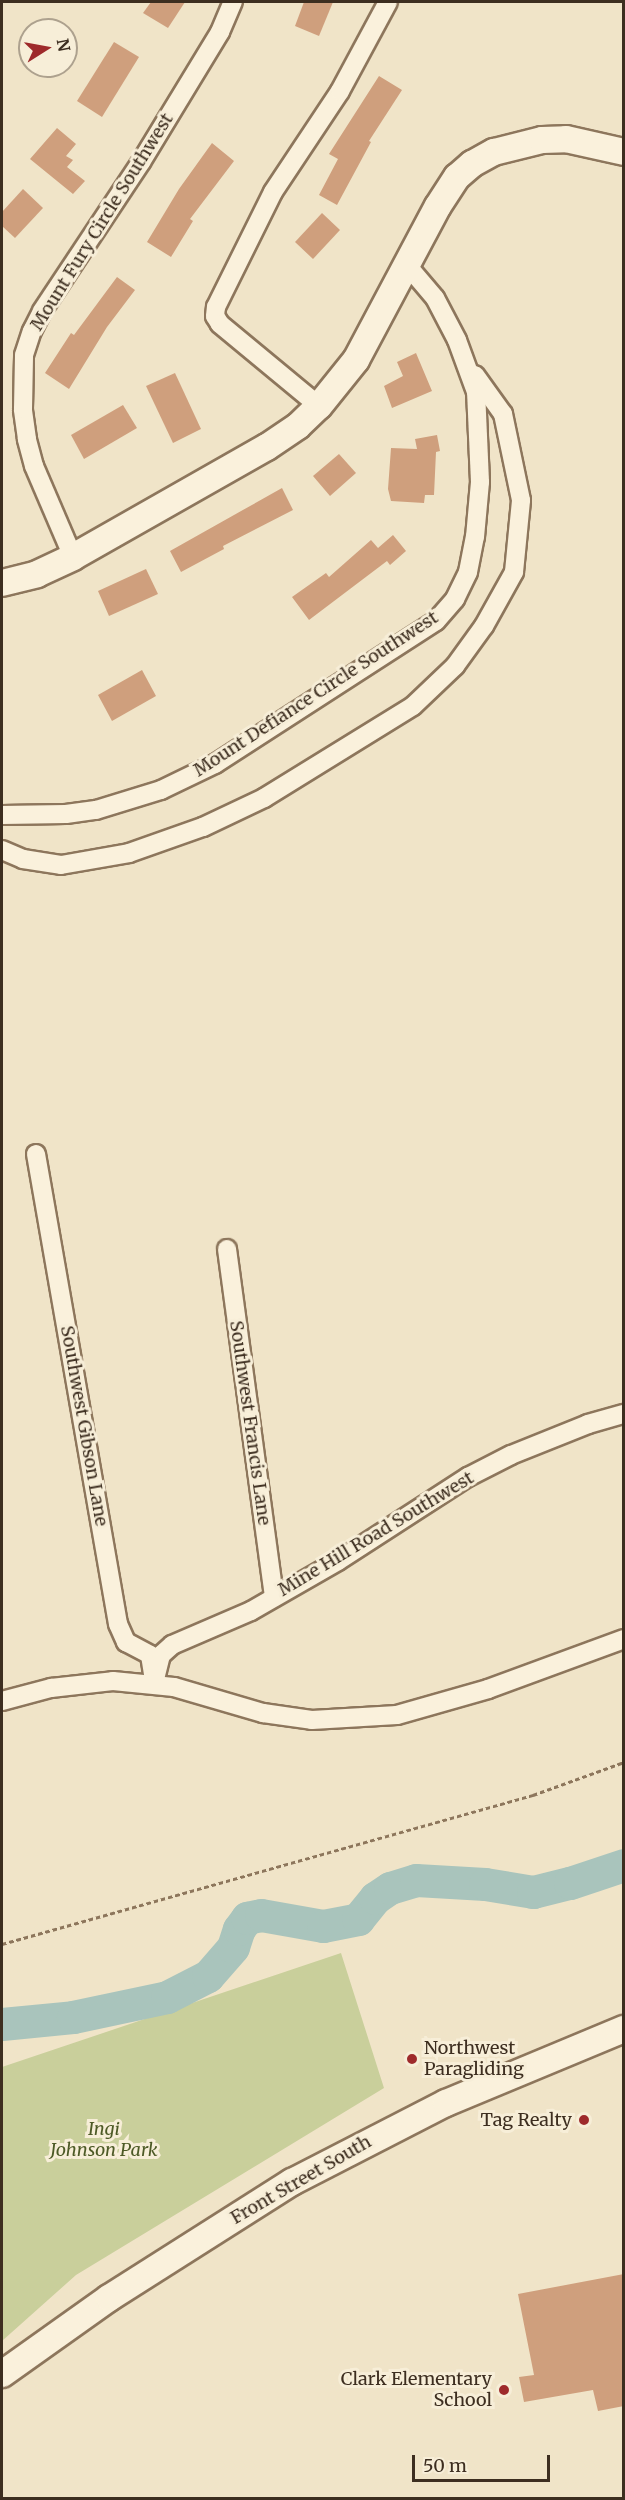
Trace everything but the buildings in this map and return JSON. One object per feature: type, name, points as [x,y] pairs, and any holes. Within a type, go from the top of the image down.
[{"type":"street","name":"Mount Fury Circle Southwest","points":[[72,557],[34,466],[27,439],[23,409],[24,355],[42,311],[141,162],[220,32],[233,2]]},
{"type":"street","points":[[319,406],[220,324],[215,316],[216,307],[273,192],[340,91],[388,2]]},
{"type":"street","points":[[2,583],[37,573],[72,557],[267,447],[319,406],[356,360],[438,206],[457,177],[472,164],[494,152],[542,140],[566,139],[624,152]]},
{"type":"street","name":"Mount Defiance Circle Southwest","points":[[2,815],[66,814],[96,810],[161,790],[215,764],[436,621],[455,599],[464,581],[475,537],[480,482],[476,392],[470,368],[435,298],[407,265]]},
{"type":"street","points":[[2,850],[23,859],[61,865],[129,853],[203,827],[264,798],[404,712],[455,666],[484,626],[514,572],[521,500],[503,414],[470,368]]},
{"type":"street","name":"Southwest Gibson Lane","points":[[36,1154],[118,1624],[126,1642],[150,1655],[154,1683]]},
{"type":"street","name":"Southwest Francis Lane","points":[[227,1249],[274,1597]]},
{"type":"street","name":"Mine Hill Road Southwest","points":[[154,1683],[164,1651],[251,1611],[338,1561],[468,1477],[511,1455],[588,1424],[624,1414]]},
{"type":"street","points":[[2,1701],[51,1688],[113,1681],[154,1683],[263,1713],[312,1720],[397,1715],[488,1689],[624,1639]]},
{"type":"street","name":"Front Street South","points":[[2,2374],[109,2298],[292,2182],[446,2103],[624,2029]]},
{"type":"path","points":[[2,1944],[533,1795],[624,1762]]},
{"type":"green space","name":"Ingi Johnson Park","points":[[341,1953],[384,2088],[76,2275],[2,2341],[2,2067]]},
{"type":"waterway","points":[[2,2024],[73,2017],[167,1997],[208,1976],[233,1947],[239,1929],[247,1918],[261,1915],[323,1926],[358,1919],[375,1898],[390,1888],[416,1880],[485,1884],[533,1892],[570,1883],[624,1865]]},
{"type":"place","name":"Northwest Paragliding","points":[[412,2059]]},
{"type":"place","name":"Tag Realty","points":[[584,2120]]},
{"type":"place","name":"Clark Elementary School","points":[[504,2390]]}]
